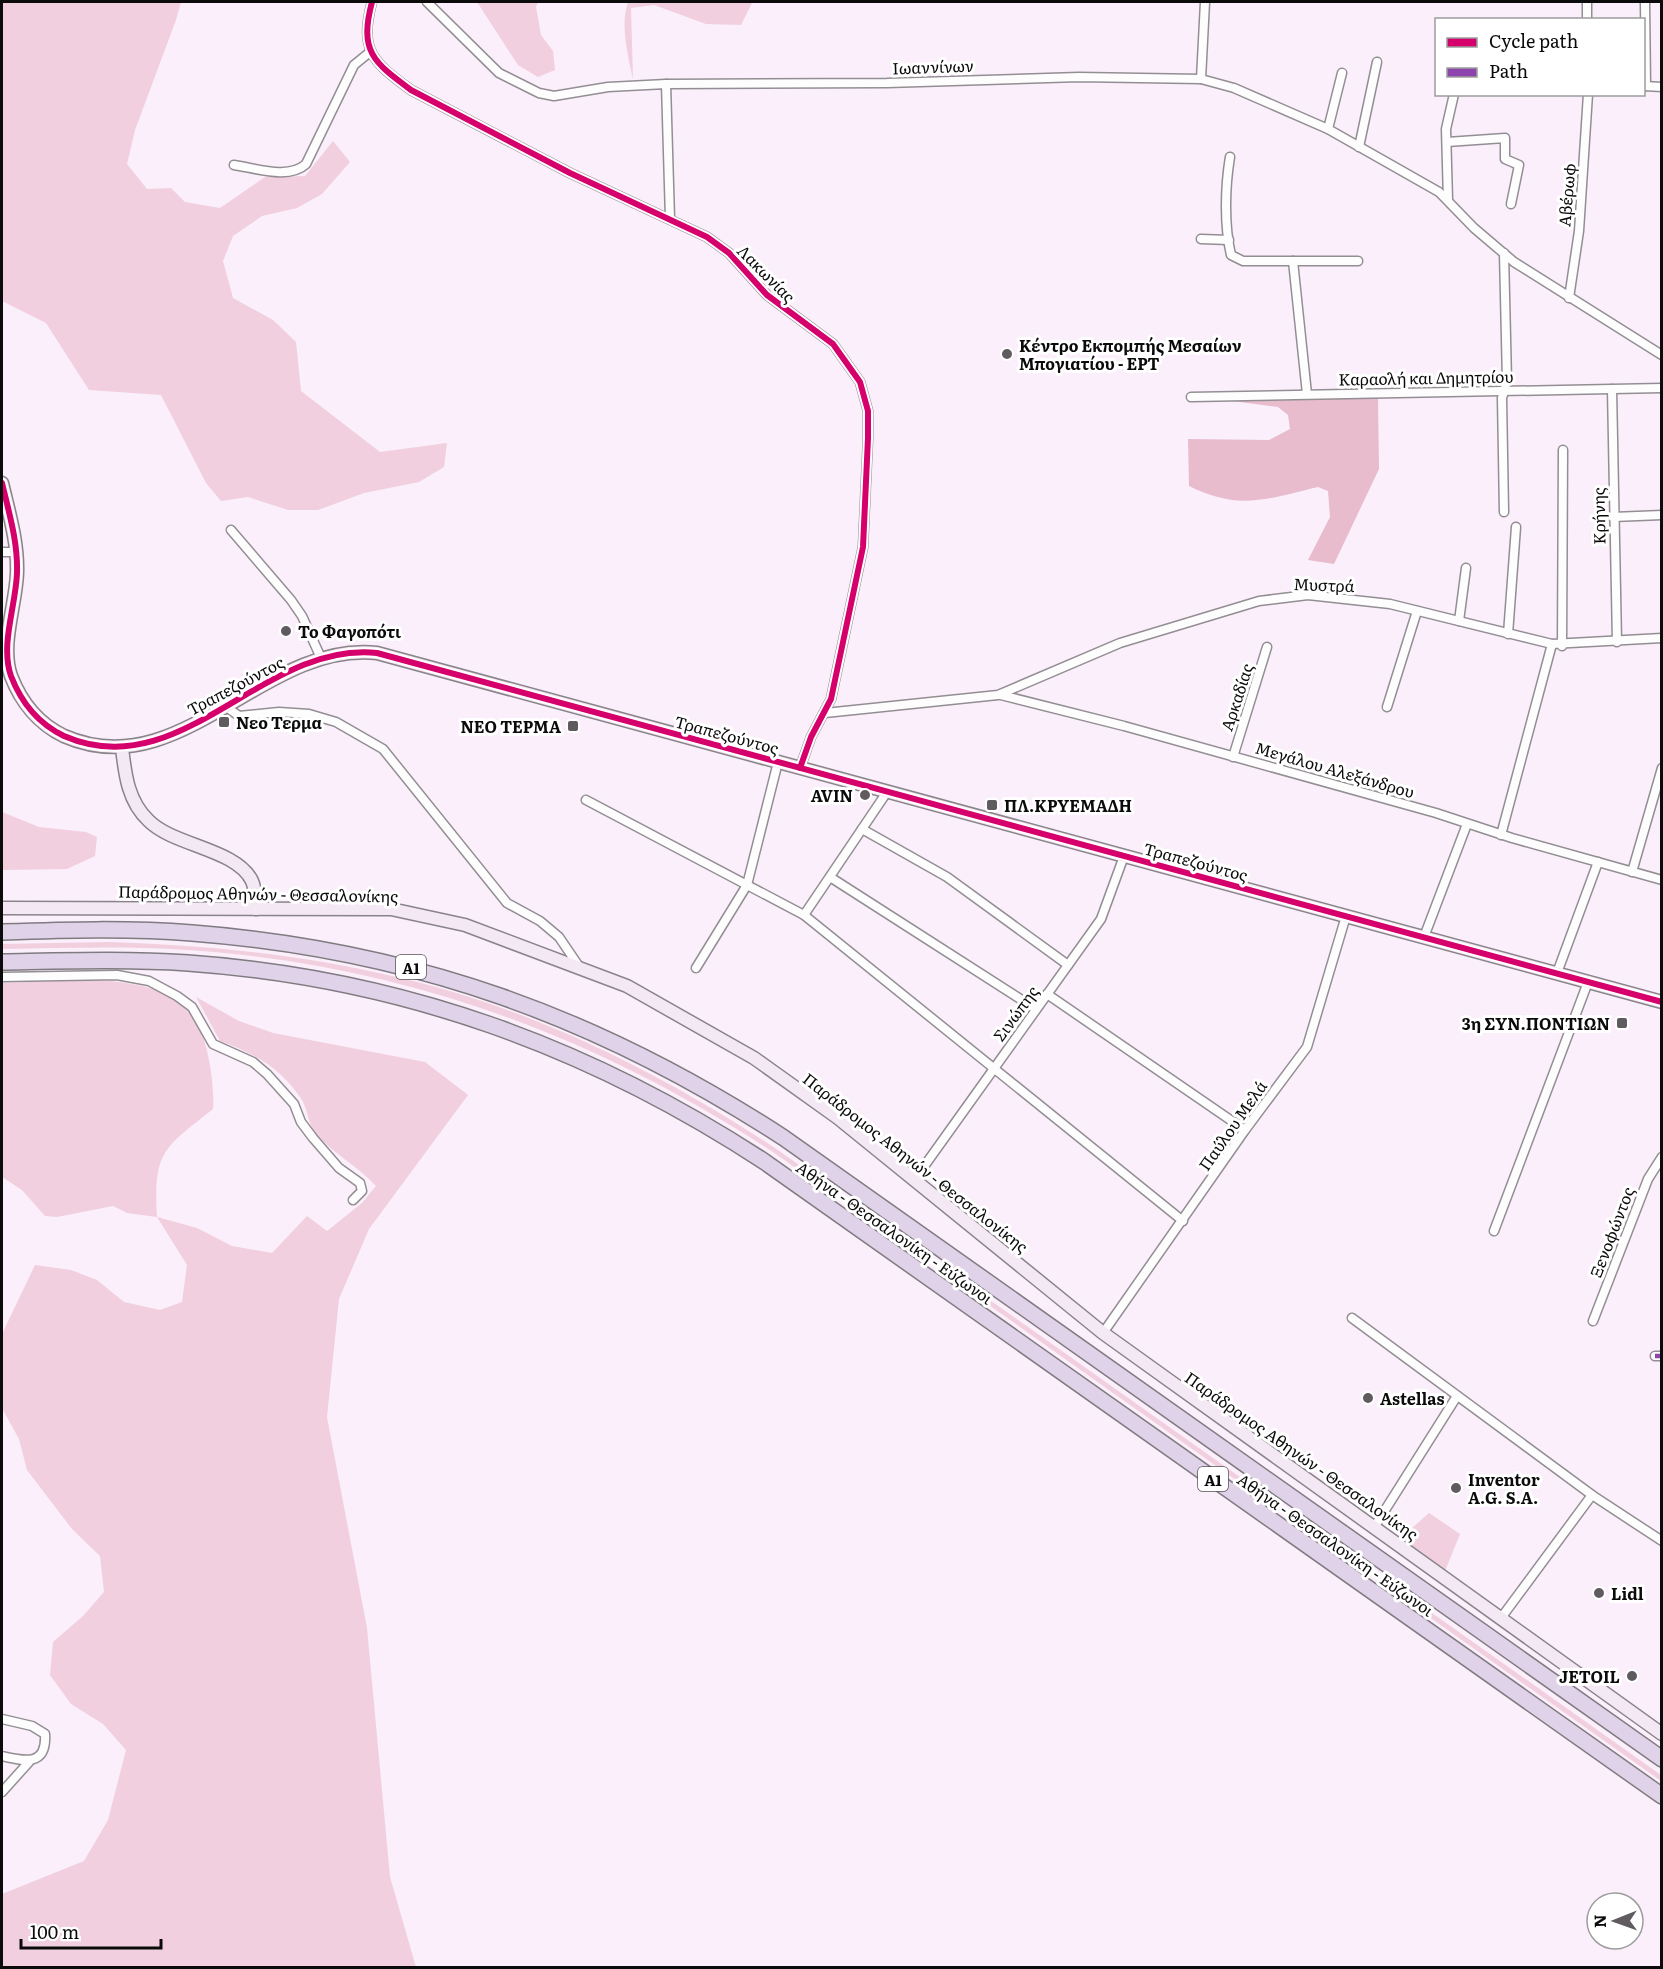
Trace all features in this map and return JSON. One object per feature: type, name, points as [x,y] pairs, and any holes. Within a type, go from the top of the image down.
[{"type":"highway","name":"Αθήνα - Θεσσαλονίκη - Εύζωνοι","points":[[2,932],[109,929],[191,933],[269,941],[364,957],[433,973],[505,997],[576,1024],[641,1055],[696,1083],[784,1138],[1662,1759]]},
{"type":"highway","name":"Αθήνα - Θεσσαλονίκη - Εύζωνοι","points":[[2,962],[110,960],[189,963],[264,971],[358,986],[424,1002],[493,1024],[564,1052],[636,1086],[679,1109],[765,1162],[1662,1796]]},
{"type":"main road","name":"Τραπεζούντος","points":[[2,483],[17,552],[16,591],[6,674],[44,724],[81,743],[96,747],[122,748],[165,738],[307,662],[321,658],[348,652],[391,657],[1662,1002]]},
{"type":"main road","points":[[122,748],[130,792],[148,820],[159,829],[229,860],[244,870],[254,888],[256,909]]},
{"type":"main road","name":"Παράδρομος Αθηνών - Θεσσαλονίκης","points":[[2,908],[375,908],[409,911],[465,925],[578,965],[627,986],[754,1058],[838,1118],[1103,1334],[1375,1526],[1662,1734]]},
{"type":"street","points":[[234,165],[289,172],[299,171],[306,164],[354,65],[370,52],[365,27],[372,2]]},
{"type":"street","name":"Ιωαννίνων","points":[[427,2],[499,73],[539,93],[554,96],[608,87],[666,84],[887,83],[1079,77],[1201,79],[1234,88],[1328,129],[1448,200],[1474,228],[1504,253],[1569,298],[1662,355]]},
{"type":"street","points":[[1201,79],[1205,2]]},
{"type":"street","points":[[1587,2],[1587,18]]},
{"type":"street","points":[[1645,2],[1645,86],[1662,87]]},
{"type":"street","name":"Λακωνίας","points":[[370,52],[389,74],[411,90],[570,173],[707,237],[729,253],[767,295],[833,344],[855,374],[864,393],[868,411],[868,474],[863,547],[831,699],[811,737],[800,768]]},
{"type":"street","points":[[1359,147],[1377,62]]},
{"type":"street","points":[[1328,129],[1342,73]]},
{"type":"street","points":[[666,84],[670,219]]},
{"type":"street","points":[[1448,200],[1446,129],[1454,96]]},
{"type":"street","name":"Αβέρωφ","points":[[1569,298],[1579,231],[1588,96]]},
{"type":"street","points":[[1447,142],[1505,138],[1505,159],[1519,165],[1511,204]]},
{"type":"street","points":[[1230,157],[1227,175],[1228,240],[1231,255],[1235,259],[1358,261]]},
{"type":"street","points":[[1201,239],[1228,240]]},
{"type":"street","points":[[1504,253],[1507,381],[1502,398],[1504,512]]},
{"type":"street","points":[[1293,261],[1307,394]]},
{"type":"street","name":"Καραολή και Δημητρίου","points":[[1191,397],[1662,387]]},
{"type":"street","name":"Κρήνης","points":[[1612,389],[1617,642]]},
{"type":"street","points":[[1562,646],[1563,450]]},
{"type":"street","points":[[1613,517],[1662,515]]},
{"type":"street","points":[[1508,634],[1516,527]]},
{"type":"street","points":[[231,530],[291,600],[302,616],[321,658]]},
{"type":"street","points":[[2,552],[17,552]]},
{"type":"street","points":[[1459,621],[1466,568]]},
{"type":"street","name":"Μυστρά","points":[[998,694],[1120,643],[1259,601],[1308,595],[1418,611],[1562,646],[1662,638]]},
{"type":"street","points":[[1387,707],[1418,611]]},
{"type":"street","points":[[1501,835],[1551,644]]},
{"type":"street","name":"Αρκαδίας","points":[[1233,756],[1268,647]]},
{"type":"street","points":[[825,712],[998,694]]},
{"type":"street","name":"Μεγάλου Αλεξάνδρου","points":[[998,694],[1233,756],[1662,880]]},
{"type":"street","points":[[225,706],[238,716],[289,711],[317,716],[336,722],[383,749],[507,903],[540,921],[559,937],[578,965]]},
{"type":"street","points":[[696,968],[747,885],[778,762]]},
{"type":"street","points":[[1632,872],[1662,768]]},
{"type":"street","points":[[804,915],[888,792]]},
{"type":"street","points":[[586,800],[804,915],[1183,1221]]},
{"type":"street","points":[[1424,937],[1467,824]]},
{"type":"street","points":[[862,829],[947,877],[1068,965]]},
{"type":"street","name":"Σινώπης","points":[[915,1179],[1101,919],[1124,856]]},
{"type":"street","points":[[1557,973],[1598,862]]},
{"type":"street","points":[[830,877],[1036,1009]]},
{"type":"street","name":"Παύλου Μελά","points":[[1103,1334],[1245,1130],[1307,1047],[1346,916]]},
{"type":"street","points":[[2,978],[117,975],[149,981],[177,996],[192,1007],[213,1044],[253,1062],[294,1104],[301,1122],[326,1155],[360,1184],[362,1191],[354,1200]]},
{"type":"street","points":[[1494,1231],[1588,982]]},
{"type":"street","points":[[1047,994],[1245,1130]]},
{"type":"street","name":"Ξενοφώντος","points":[[1593,1321],[1648,1179],[1662,1157]]},
{"type":"street","points":[[1352,1318],[1592,1495],[1662,1541]]},
{"type":"street","points":[[1375,1526],[1457,1396]]},
{"type":"street","points":[[1501,1618],[1592,1495]]},
{"type":"street","points":[[2,1719],[32,1726],[45,1734],[45,1742],[38,1758],[29,1762],[3,1789]]},
{"type":"street","points":[[2,1756],[29,1762]]},
{"type":"shaded area","points":[[2,2],[181,2],[135,130],[127,164],[147,189],[171,188],[185,202],[220,208],[265,177],[305,176],[333,141],[350,162],[322,194],[297,208],[262,216],[233,236],[223,261],[233,298],[273,320],[296,342],[301,391],[380,452],[447,443],[444,467],[419,482],[364,493],[318,510],[288,510],[248,497],[221,501],[206,483],[161,395],[89,390],[46,323],[2,301]]},
{"type":"shaded area","points":[[477,2],[538,2],[536,7],[541,35],[553,51],[555,70],[538,77],[518,65]]},
{"type":"shaded area","points":[[628,2],[752,3],[741,25],[706,24],[654,5],[631,8],[633,79],[625,30]]},
{"type":"shaded area","points":[[1309,397],[1378,397],[1379,469],[1334,564],[1308,560],[1330,517],[1328,491],[1318,487],[1268,499],[1238,500],[1207,494],[1189,486],[1188,439],[1269,440],[1290,429],[1288,415],[1278,407],[1232,401]]},
{"type":"shaded area","points":[[2,812],[39,827],[86,832],[97,837],[95,856],[67,869],[2,870]]},
{"type":"shaded area","points":[[109,942],[180,945],[287,956],[392,976],[494,1005],[543,1024],[639,1068],[731,1120],[775,1148],[1661,1775],[1661,1781],[773,1152],[705,1110],[636,1073],[566,1040],[494,1012],[420,989],[345,971],[267,958],[188,950],[2,949],[2,944]]},
{"type":"shaded area","points":[[91,980],[130,984],[157,990],[181,1003],[196,1020],[209,1058],[213,1109],[183,1133],[165,1153],[157,1178],[157,1217],[127,1213],[113,1206],[57,1217],[45,1216],[22,1190],[2,1177],[2,983]]},
{"type":"shaded area","points":[[196,997],[239,1021],[273,1033],[425,1062],[468,1095],[369,1229],[339,1299],[327,1417],[367,1628],[390,1877],[416,1967],[2,1967],[2,1894],[84,1861],[108,1820],[126,1750],[103,1724],[71,1704],[50,1675],[53,1642],[83,1616],[104,1592],[100,1556],[72,1529],[27,1470],[19,1439],[2,1408],[2,1334],[35,1265],[71,1270],[97,1280],[124,1302],[160,1310],[182,1302],[187,1265],[157,1217],[197,1228],[232,1246],[272,1253],[307,1216],[327,1231],[362,1203],[376,1186],[316,1134],[302,1100],[276,1070],[244,1051],[220,1041]]},
{"type":"shaded area","points":[[1429,1513],[1460,1534],[1445,1571],[1401,1538]]},
{"type":"marked path","points":[[1655,1356],[1662,1356]]},
{"type":"cycle path","points":[[372,2],[367,32],[372,54],[398,80],[411,90],[570,173],[707,237],[729,253],[767,295],[833,344],[860,382],[868,411],[863,547],[831,699],[811,737],[800,768]]},
{"type":"cycle path","points":[[2,483],[17,561],[8,638],[8,664],[20,695],[32,711],[39,719],[64,736],[106,747],[146,743],[184,729],[296,668],[335,655],[377,653],[1662,1002]]},
{"type":"place","name":"Κέντρο Εκπομπής Μεσαίων Μπογιατίου - ΕΡΤ","points":[[1007,354]]},
{"type":"place","name":"Το Φαγοπότι","points":[[286,631]]},
{"type":"place","name":"Νεο Τερμα","points":[[224,722]]},
{"type":"place","name":"ΝΕΟ ΤΕΡΜΑ","points":[[573,726]]},
{"type":"place","name":"AVIN","points":[[865,795]]},
{"type":"place","name":"ΠΛ.ΚΡΥΕΜΑΔΗ","points":[[992,805]]},
{"type":"place","name":"3η ΣΥΝ.ΠΟΝΤΙΩΝ","points":[[1622,1023]]},
{"type":"place","name":"Astellas","points":[[1368,1398]]},
{"type":"place","name":"Inventor A.G. S.A.","points":[[1456,1488]]},
{"type":"place","name":"Lidl","points":[[1599,1593]]},
{"type":"place","name":"JETOIL","points":[[1632,1676]]}]
